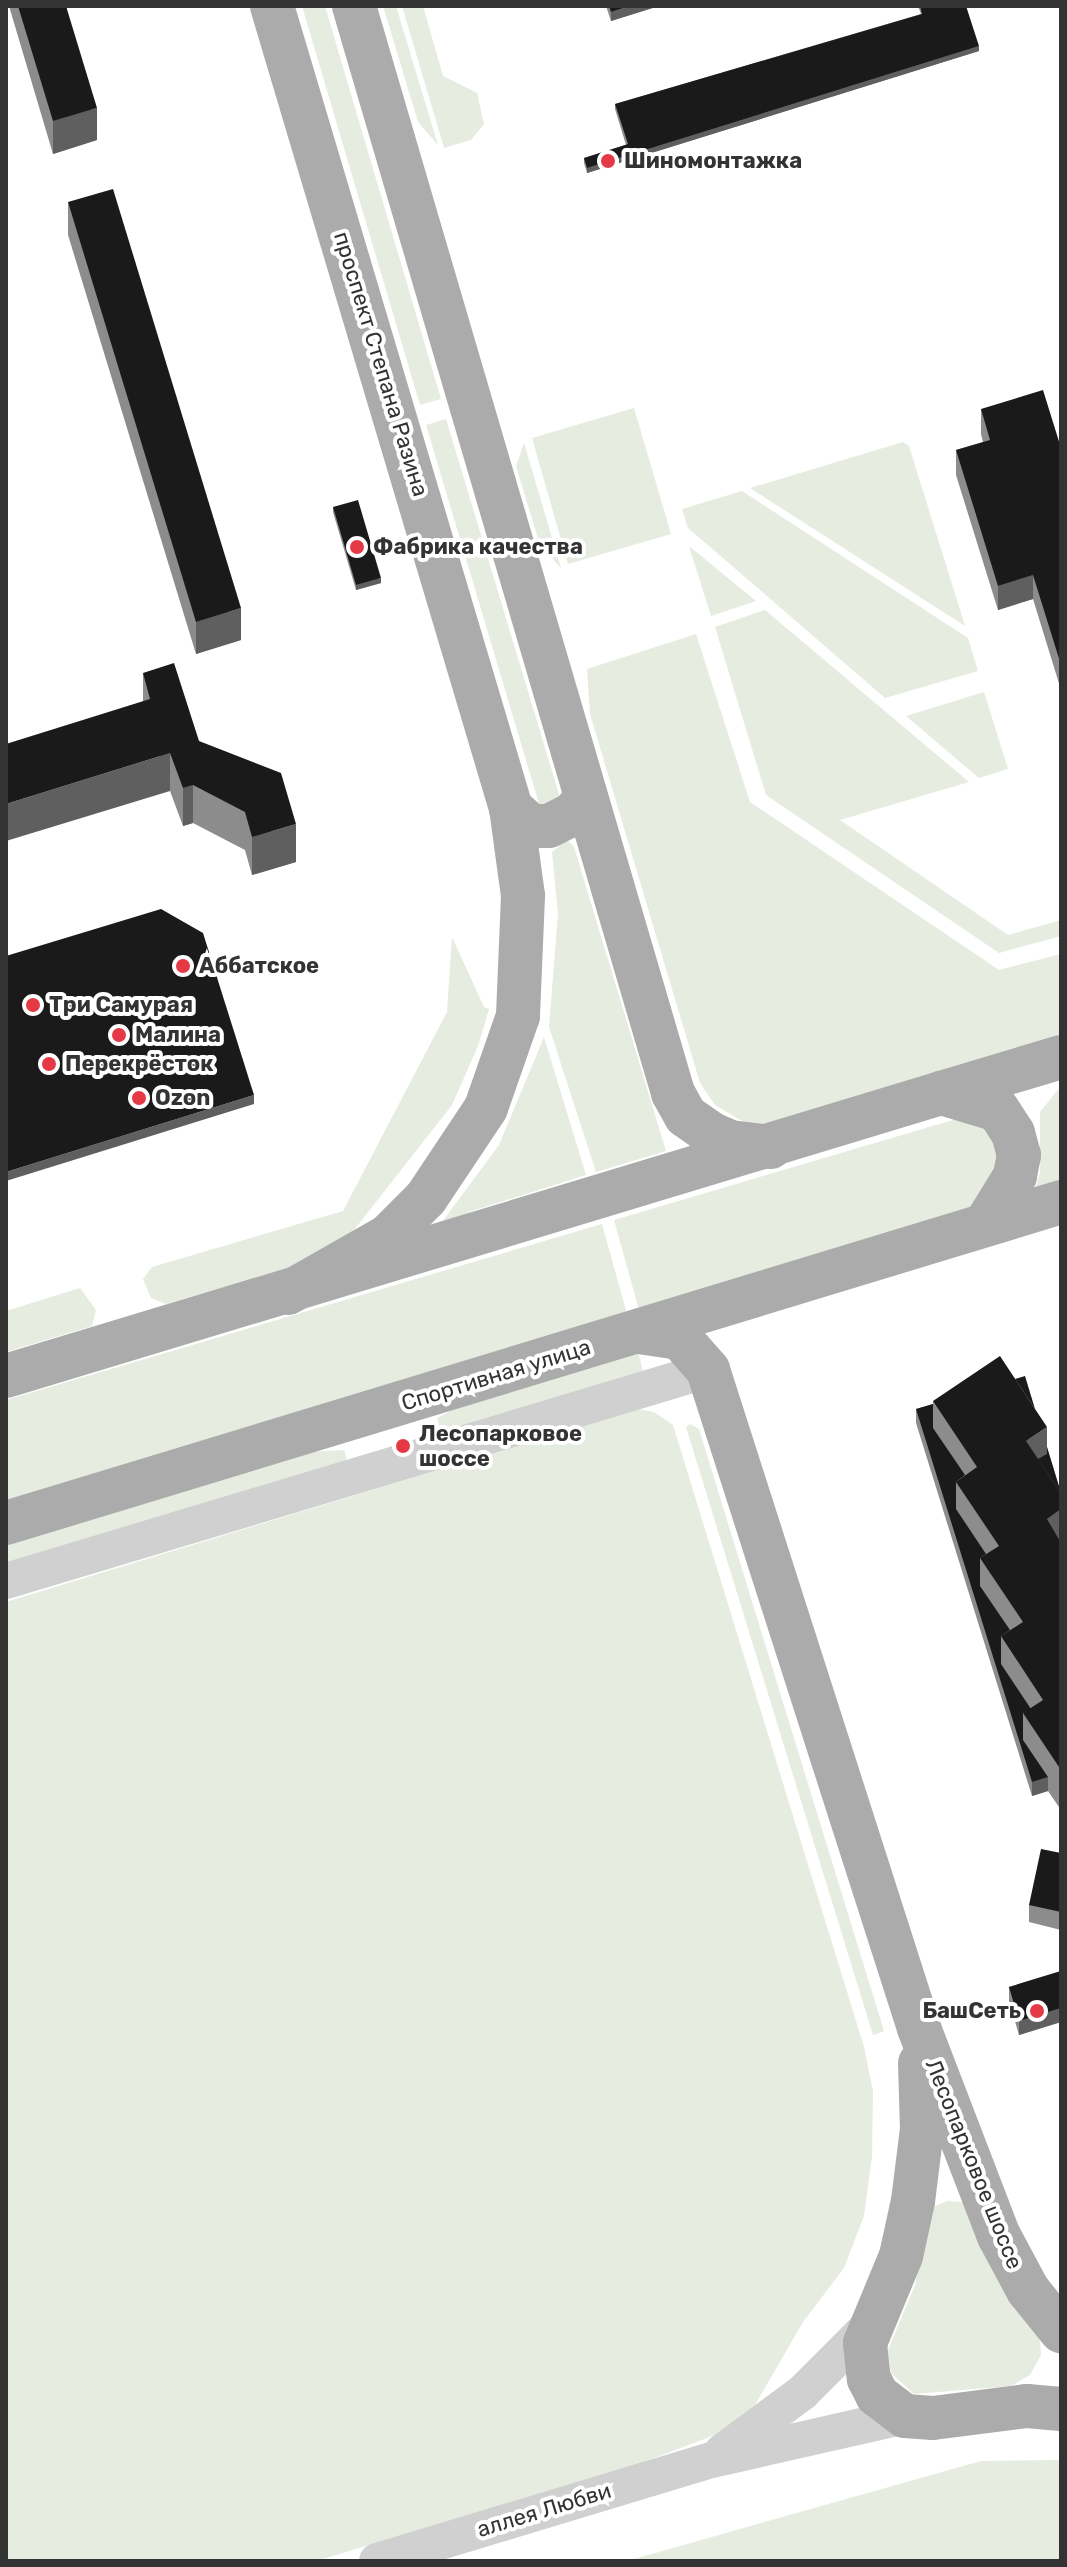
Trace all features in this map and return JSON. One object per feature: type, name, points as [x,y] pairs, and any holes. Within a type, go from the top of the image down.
[{"type":"main road","name":"проспект Степана Разина","points":[[272,6],[511,808],[523,896],[518,1016],[486,1108],[426,1198],[388,1236],[288,1293]]},
{"type":"main road","points":[[354,6],[485,446],[583,801],[673,1093],[686,1116],[710,1133],[730,1142],[771,1147]]},
{"type":"main road","points":[[511,808],[531,826],[549,826],[583,801]]},
{"type":"main road","points":[[6,1376],[1061,1057]]},
{"type":"main road","points":[[941,1093],[998,1110],[1013,1133],[1019,1155],[1015,1176],[985,1225]]},
{"type":"main road","name":"Спортивная улица","points":[[6,1523],[751,1299],[1061,1202]]},
{"type":"main road","points":[[708,1370],[719,1328],[751,1299]]},
{"type":"main road","points":[[639,1332],[680,1338],[708,1370],[919,2028]]},
{"type":"main road","name":"Лесопарковое шоссе","points":[[919,2028],[984,2197],[1028,2290],[1061,2331]]},
{"type":"main road","name":"Лесопарковое шоссе","points":[[905,2416],[877,2395],[865,2360],[870,2325],[901,2256],[913,2201],[922,2129],[919,2028]]},
{"type":"main road","points":[[913,2201],[924,2187],[958,2178],[984,2197]]},
{"type":"main road","points":[[905,2416],[933,2418],[1050,2400]]},
{"type":"street","points":[[6,1581],[708,1370]]},
{"type":"street","name":"аллея Любви","points":[[712,2460],[803,2392],[870,2325]]},
{"type":"street","name":"аллея Любви","points":[[377,2561],[712,2460],[905,2416]]},
{"type":"shaded area","points":[[302,6],[325,6],[441,399],[420,405]]},
{"type":"shaded area","points":[[383,6],[396,6],[438,145],[418,122]]},
{"type":"shaded area","points":[[402,6],[423,6],[443,76],[477,93],[484,124],[471,140],[444,148]]},
{"type":"shaded area","points":[[634,408],[671,534],[568,564],[532,438]]},
{"type":"shaded area","points":[[446,419],[561,801],[540,807],[426,425]]},
{"type":"shaded area","points":[[903,442],[909,446],[965,626],[750,488]]},
{"type":"shaded area","points":[[524,443],[561,568],[540,545],[516,466]]},
{"type":"shaded area","points":[[742,491],[968,638],[978,671],[885,698],[688,528],[682,509]]},
{"type":"shaded area","points":[[689,546],[756,601],[711,616]]},
{"type":"shaded area","points":[[765,610],[969,782],[840,820],[1008,935],[1061,920],[1061,936],[999,953],[766,795],[715,627]]},
{"type":"shaded area","points":[[696,634],[750,802],[999,970],[1061,954],[1061,1037],[769,1125],[749,1125],[715,1105],[700,1083],[590,714],[587,669]]},
{"type":"shaded area","points":[[984,692],[1008,769],[979,778],[906,716]]},
{"type":"shaded area","points":[[567,840],[574,847],[666,1151],[596,1172],[549,1027],[558,914],[552,852]]},
{"type":"shaded area","points":[[452,937],[484,1007],[489,1009],[478,1046],[452,1105],[347,1239],[315,1260],[166,1304],[151,1298],[143,1279],[152,1267],[343,1211],[447,1012]]},
{"type":"shaded area","points":[[544,1037],[586,1175],[469,1212],[470,1219],[436,1230],[499,1145]]},
{"type":"shaded area","points":[[1061,1086],[1061,1184],[1034,1192],[1040,1173],[1040,1112]]},
{"type":"shaded area","points":[[953,1120],[980,1125],[992,1133],[1004,1157],[977,1208],[639,1310],[614,1220]]},
{"type":"shaded area","points":[[602,1224],[627,1314],[6,1504],[6,1400]]},
{"type":"shaded area","points":[[80,1288],[96,1310],[92,1326],[6,1352],[6,1311]]},
{"type":"shaded area","points":[[638,1352],[646,1382],[444,1441],[437,1418],[468,1402]]},
{"type":"shaded area","points":[[637,1409],[654,1412],[673,1425],[864,2047],[873,2091],[872,2157],[864,2216],[844,2268],[803,2322],[744,2424],[641,2463],[316,2561],[6,2561],[6,1602]]},
{"type":"shaded area","points":[[690,1424],[699,1429],[884,2031],[873,2035],[686,1427]]},
{"type":"shaded area","points":[[344,1450],[350,1470],[6,1574],[6,1542],[305,1452]]},
{"type":"shaded area","points":[[947,2201],[963,2202],[1040,2340],[1041,2355],[1030,2375],[1011,2386],[914,2394],[891,2373],[888,2350],[915,2285],[930,2208]]},
{"type":"shaded area","points":[[1061,2460],[1061,2561],[627,2561],[981,2461]]},
{"type":"building","points":[[18,6],[66,6],[97,108],[53,121]]},
{"type":"building","points":[[609,6],[629,6],[611,12]]},
{"type":"building","points":[[920,6],[966,6],[979,46],[587,168],[584,158],[628,144],[615,104],[922,14]]},
{"type":"building","points":[[113,189],[241,608],[196,622],[68,202]]},
{"type":"building","points":[[1043,390],[1061,448],[1061,665],[1033,575],[998,586],[956,450],[990,440],[981,409]]},
{"type":"building","name":"Фабрика качества","points":[[358,500],[381,578],[356,585],[333,507]]},
{"type":"building","points":[[174,663],[199,741],[281,773],[296,824],[252,837],[245,812],[193,785],[183,788],[170,753],[6,804],[6,744],[150,699],[143,673]]},
{"type":"building","name":"Малина","points":[[161,909],[203,933],[254,1095],[6,1172],[6,956]]},
{"type":"building","points":[[1000,1356],[1047,1427],[1026,1441],[1061,1493],[1061,1509],[1047,1519],[1061,1543],[1061,1770],[1023,1713],[1043,1700],[1001,1636],[1023,1622],[980,1558],[999,1546],[956,1482],[977,1467],[933,1401]]},
{"type":"building","points":[[1025,1376],[1035,1409],[1015,1379]]},
{"type":"building","points":[[933,1404],[933,1428],[965,1475],[956,1482],[956,1509],[986,1554],[980,1558],[980,1586],[1010,1630],[1001,1636],[1001,1664],[1031,1709],[1023,1713],[1023,1740],[1048,1777],[1032,1782],[916,1409]]},
{"type":"building","points":[[1047,1447],[1061,1493],[1038,1459],[1047,1454]]},
{"type":"building","points":[[1041,1849],[1061,1853],[1061,1912],[1029,1905]]},
{"type":"building","points":[[1061,1971],[1061,2008],[1019,2021],[1009,1987]]},
{"type":"place","name":"Шиномонтажка","points":[[608,161]]},
{"type":"place","name":"Фабрика качества","points":[[357,547]]},
{"type":"place","name":"Аббатское","points":[[183,966]]},
{"type":"place","name":"Три Самурая","points":[[33,1005]]},
{"type":"place","name":"Малина","points":[[119,1035]]},
{"type":"place","name":"Перекрёсток","points":[[49,1064]]},
{"type":"place","name":"Ozon","points":[[139,1098]]},
{"type":"place","name":"Лесопарковое шоссе","points":[[403,1446]]},
{"type":"place","name":"БашСеть","points":[[1037,2011]]}]
